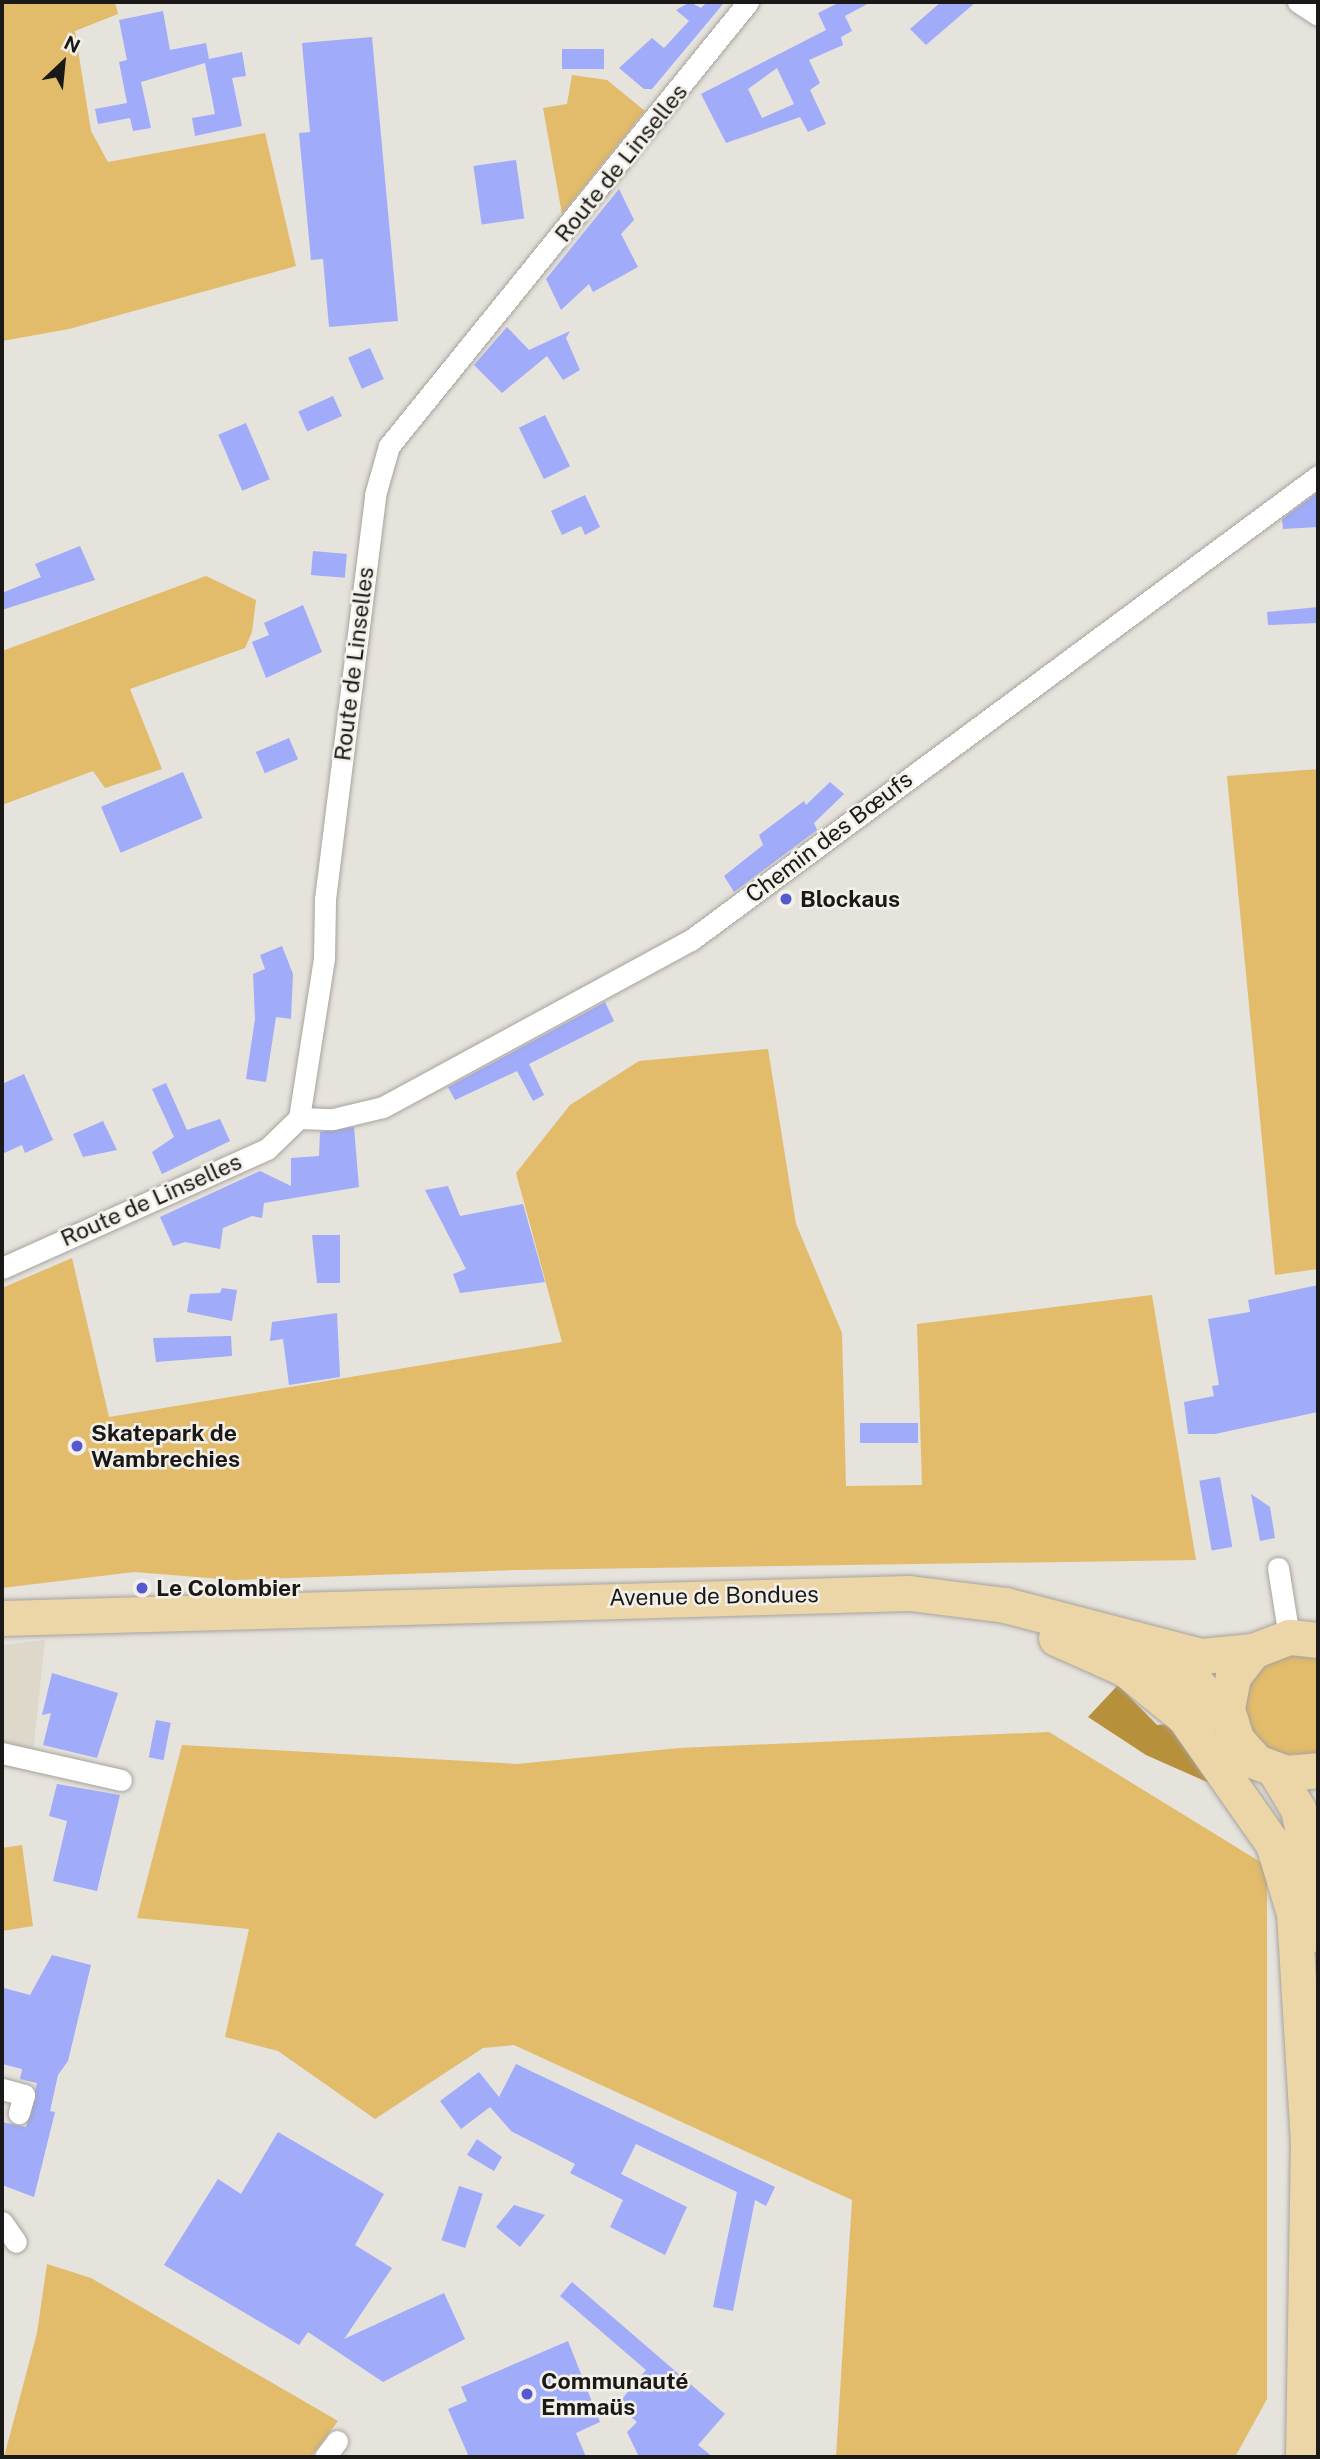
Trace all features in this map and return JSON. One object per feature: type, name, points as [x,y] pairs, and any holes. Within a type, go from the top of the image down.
[{"type":"main road","name":"Avenue de Bondues","points":[[2,1618],[80,1613],[128,1600],[292,1596],[364,1604],[909,1593],[966,1597],[1201,1656],[1253,1651],[1303,1638]]},
{"type":"main road","points":[[909,1593],[1030,1628],[1101,1656],[1151,1687],[1201,1737],[1267,1832],[1288,1885],[1308,2144]]},
{"type":"main road","name":"Avenue de Bondues","points":[[1060,1620],[1198,1685],[1229,1720],[1249,1755],[1275,1771]]},
{"type":"main road","points":[[1229,1720],[1233,1677],[1253,1651]]},
{"type":"main road","points":[[1312,1895],[1301,1820],[1275,1771],[1318,1770]]},
{"type":"main road","points":[[1303,2457],[1312,1895],[1318,1829]]},
{"type":"street","name":"Route de Linselles","points":[[2,1268],[267,1149],[299,1118],[324,958],[325,899],[372,514],[389,446],[748,2]]},
{"type":"street","points":[[1298,2],[1318,15]]},
{"type":"street","name":"Chemin des Bœufs","points":[[299,1118],[333,1119],[383,1107],[697,936],[1318,476]]},
{"type":"street","points":[[1278,1568],[1303,1638]]},
{"type":"street","points":[[2,1753],[121,1780]]},
{"type":"street","points":[[2,2089],[24,2095],[19,2113]]},
{"type":"street","points":[[2,2222],[16,2242]]},
{"type":"shaded area","points":[[2,2],[115,2],[118,14],[75,31],[91,131],[108,162],[265,133],[296,266],[69,329],[2,341]]},
{"type":"shaded area","points":[[572,75],[607,80],[645,111],[562,214],[543,108],[567,104]]},
{"type":"shaded area","points":[[206,576],[256,600],[252,632],[245,648],[130,689],[162,769],[105,788],[93,771],[2,805],[2,651]]},
{"type":"shaded area","points":[[1318,769],[1318,1269],[1275,1275],[1227,776]]},
{"type":"shaded area","points":[[768,1049],[796,1224],[842,1333],[846,1486],[922,1485],[917,1324],[1152,1295],[1196,1560],[514,1570],[234,1580],[134,1572],[2,1588],[2,1288],[72,1258],[109,1417],[562,1342],[516,1173],[570,1105],[639,1061]]},
{"type":"shaded area","points":[[45,1640],[31,1772],[2,1766],[2,1645]]},
{"type":"shaded area","points":[[1310,1650],[1318,1653],[1318,1754],[1271,1755],[1239,1716],[1255,1663]]},
{"type":"shaded area","points":[[1118,1685],[1157,1725],[1172,1724],[1216,1786],[1146,1755],[1088,1717]]},
{"type":"shaded area","points":[[1049,1732],[1267,1866],[1267,2399],[1235,2457],[836,2457],[852,2200],[514,2045],[483,2048],[375,2119],[278,2051],[225,2037],[249,1929],[137,1918],[182,1745],[517,1764],[679,1748]]},
{"type":"shaded area","points":[[22,1845],[33,1926],[2,1931],[2,1848]]},
{"type":"shaded area","points":[[47,2264],[91,2278],[338,2421],[311,2457],[4,2457],[37,2333]]},
{"type":"building","points":[[690,2],[701,8],[707,2],[723,4],[652,89],[644,89],[619,68],[652,38],[664,48],[689,21],[676,10]]},
{"type":"building","points":[[840,2],[871,2],[845,16],[852,31],[841,37],[843,45],[809,60],[820,83],[810,90],[826,124],[808,132],[800,117],[726,143],[701,94],[826,30],[818,13]],"holes":[[[777,68],[794,104],[762,118],[748,89]]]},
{"type":"building","points":[[941,2],[976,2],[926,45],[910,29]]},
{"type":"building","points":[[163,11],[170,50],[206,43],[209,59],[242,52],[246,76],[232,78],[242,126],[195,136],[192,118],[215,114],[205,63],[141,82],[151,128],[133,131],[130,118],[98,124],[95,109],[127,103],[119,62],[127,60],[119,20]]},
{"type":"building","points":[[372,37],[398,321],[329,327],[323,259],[311,260],[299,133],[310,132],[302,43]]},
{"type":"building","points":[[562,49],[604,49],[604,69],[562,69]]},
{"type":"building","points":[[516,160],[524,218],[482,224],[473,166]]},
{"type":"building","points":[[619,189],[634,220],[621,234],[638,267],[593,292],[589,284],[561,310],[546,279]]},
{"type":"building","points":[[507,327],[529,350],[570,331],[566,338],[580,370],[563,380],[547,356],[502,393],[474,365]]},
{"type":"building","points":[[370,348],[384,379],[362,389],[348,358]]},
{"type":"building","points":[[333,396],[342,416],[307,432],[298,411]]},
{"type":"building","points":[[545,415],[570,466],[544,479],[519,428]]},
{"type":"building","points":[[246,423],[270,479],[242,491],[218,435]]},
{"type":"building","points":[[1318,492],[1318,527],[1283,529],[1282,519]]},
{"type":"building","points":[[585,495],[600,527],[585,535],[581,526],[562,535],[551,511]]},
{"type":"building","points":[[80,546],[95,580],[2,610],[2,593],[41,577],[35,564]]},
{"type":"building","points":[[313,551],[347,554],[345,578],[311,575]]},
{"type":"building","points":[[303,605],[322,652],[266,678],[252,642],[269,635],[264,623]]},
{"type":"building","points":[[1318,607],[1318,623],[1268,625],[1267,612]]},
{"type":"building","points":[[289,738],[298,759],[265,773],[256,752]]},
{"type":"building","points":[[183,772],[203,818],[121,853],[101,807]]},
{"type":"building","points":[[830,782],[844,794],[814,823],[817,830],[734,892],[724,876],[763,845],[759,835],[804,801],[806,805]]},
{"type":"building","points":[[282,946],[293,974],[291,1019],[276,1017],[266,1082],[246,1079],[255,1019],[253,974],[265,969],[260,955]]},
{"type":"building","points":[[605,1002],[614,1021],[529,1064],[544,1095],[533,1101],[517,1071],[455,1100],[448,1087]]},
{"type":"building","points":[[24,1074],[53,1140],[25,1153],[22,1145],[2,1154],[2,1084]]},
{"type":"building","points":[[166,1083],[187,1130],[220,1119],[230,1141],[162,1174],[152,1152],[174,1137],[152,1089]]},
{"type":"building","points":[[103,1121],[117,1150],[83,1157],[73,1134]]},
{"type":"building","points":[[354,1127],[359,1187],[264,1203],[262,1218],[252,1216],[223,1228],[220,1249],[185,1242],[173,1246],[160,1217],[260,1171],[291,1186],[291,1158],[319,1156],[320,1132]]},
{"type":"building","points":[[448,1186],[460,1216],[523,1204],[545,1282],[460,1293],[453,1274],[466,1269],[425,1190]]},
{"type":"building","points":[[312,1235],[340,1235],[340,1283],[317,1283]]},
{"type":"building","points":[[1318,1285],[1318,1412],[1215,1434],[1188,1434],[1184,1402],[1214,1396],[1212,1386],[1219,1385],[1208,1319],[1250,1312],[1248,1300]]},
{"type":"building","points":[[222,1288],[237,1290],[232,1321],[187,1312],[190,1294],[220,1293]]},
{"type":"building","points":[[337,1313],[340,1377],[289,1385],[283,1339],[270,1341],[272,1322]]},
{"type":"building","points":[[231,1336],[232,1356],[156,1362],[153,1338]]},
{"type":"building","points":[[860,1423],[918,1423],[918,1443],[860,1443]]},
{"type":"building","points":[[1220,1477],[1232,1547],[1212,1551],[1199,1481]]},
{"type":"building","points":[[1251,1494],[1270,1507],[1275,1538],[1260,1541]]},
{"type":"building","points":[[52,1673],[118,1693],[97,1758],[43,1745],[51,1713],[42,1715]]},
{"type":"building","points":[[156,1720],[171,1723],[163,1760],[149,1757]]},
{"type":"building","points":[[57,1784],[120,1795],[97,1891],[53,1881],[67,1821],[49,1816]]},
{"type":"building","points":[[52,1955],[91,1965],[68,2061],[58,2075],[50,2111],[55,2112],[34,2197],[2,2185],[2,2122],[26,2127],[37,2083],[20,2079],[22,2069],[2,2064],[2,1999],[4,1988],[30,1995]]},
{"type":"building","points":[[516,2064],[775,2187],[766,2206],[755,2200],[733,2311],[713,2307],[737,2192],[636,2144],[621,2174],[687,2207],[665,2255],[610,2227],[623,2200],[570,2173],[575,2164],[511,2131],[490,2107],[461,2129],[440,2101],[479,2072],[499,2097]]},
{"type":"building","points":[[278,2132],[384,2194],[355,2245],[392,2268],[344,2339],[444,2293],[465,2339],[383,2382],[308,2332],[299,2345],[164,2265],[218,2179],[241,2194]]},
{"type":"building","points":[[477,2139],[502,2157],[494,2171],[467,2155]]},
{"type":"building","points":[[459,2186],[483,2194],[465,2248],[441,2240]]},
{"type":"building","points":[[514,2205],[545,2215],[520,2247],[496,2227]]},
{"type":"building","points":[[572,2282],[725,2414],[698,2445],[713,2457],[639,2457],[627,2432],[637,2422],[617,2405],[646,2370],[560,2296]]},
{"type":"building","name":"Communauté Emmaüs","points":[[568,2341],[600,2422],[576,2433],[586,2457],[469,2457],[448,2409],[467,2401],[461,2387]]},
{"type":"place","name":"Blockaus","points":[[786,899]]},
{"type":"place","name":"Skatepark de Wambrechies","points":[[77,1446]]},
{"type":"place","name":"Le Colombier","points":[[142,1588]]},
{"type":"place","name":"Communauté Emmaüs","points":[[527,2394]]}]
